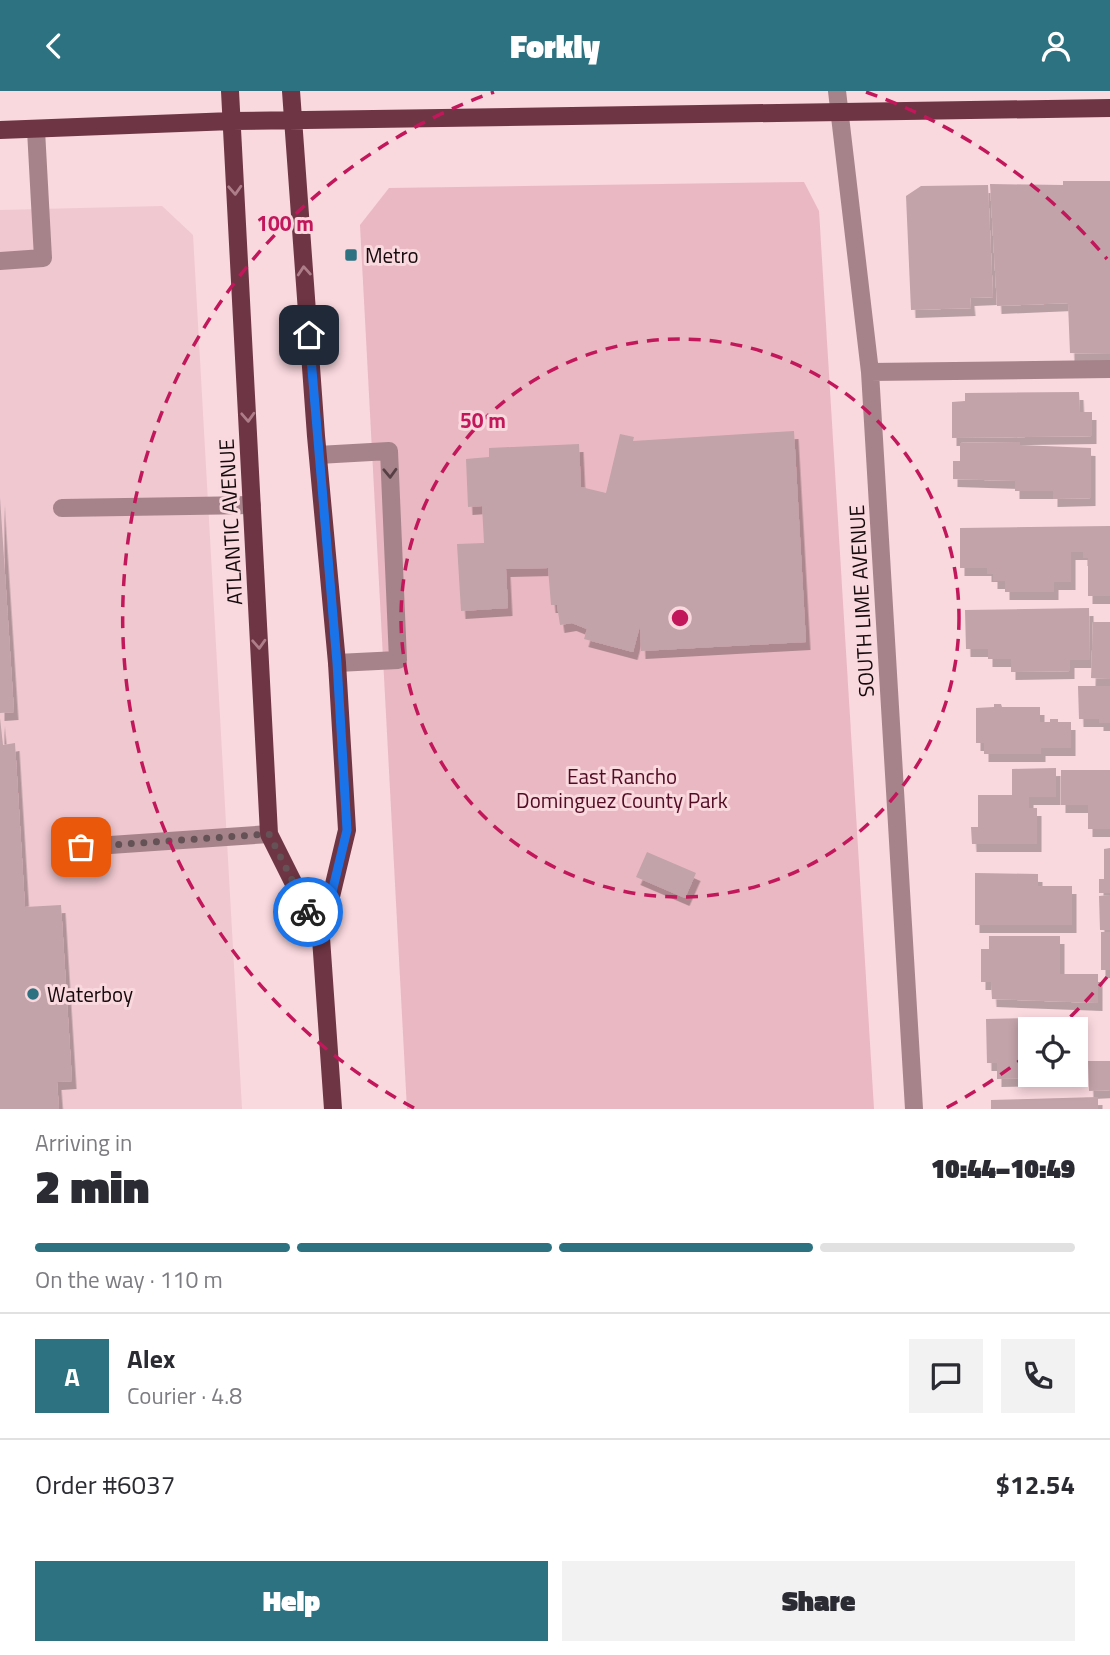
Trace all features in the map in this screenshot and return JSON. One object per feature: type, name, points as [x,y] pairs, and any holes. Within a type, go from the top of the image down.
[{"type":"main road","name":"ATLANTIC AVENUE","points":[[230,91],[269,834],[321,938]]},
{"type":"main road","name":"ATLANTIC AVENUE","points":[[291,91],[318,455],[337,663],[347,830],[321,938],[333,1109]]},
{"type":"main road","points":[[0,130],[232,121],[1110,109]]},
{"type":"street","name":"SOUTH LIME AVENUE","points":[[836,91],[870,372],[914,1109]]},
{"type":"street","points":[[0,261],[43,258],[36,130]]},
{"type":"street","points":[[870,372],[1110,369]]},
{"type":"street","points":[[318,455],[389,451],[398,660],[337,663]]},
{"type":"street","points":[[62,507],[252,505]]},
{"type":"street","points":[[81,847],[269,834]]},
{"type":"shaded area","points":[[162,206],[193,235],[242,1109],[0,1109],[0,210]]},
{"type":"green space","name":"East Rancho Dominguez County Park","points":[[804,182],[819,211],[874,1109],[407,1109],[360,225],[389,188]]},
{"type":"building","points":[[1063,181],[1110,181],[1110,354],[1070,353],[1068,303],[997,306],[990,184],[1063,185]]},
{"type":"building","points":[[988,185],[993,297],[970,298],[971,308],[911,310],[906,196],[921,186]]},
{"type":"building","points":[[1079,392],[1080,412],[1092,412],[1092,436],[952,438],[952,402],[965,401],[965,393]]},
{"type":"building","points":[[794,431],[806,642],[641,651],[640,626],[633,652],[584,639],[587,629],[572,623],[560,625],[557,605],[551,605],[548,568],[506,569],[508,608],[461,611],[457,544],[484,543],[482,506],[468,507],[466,459],[489,457],[489,448],[579,444],[581,487],[606,493],[620,434],[634,437],[633,441]]},
{"type":"building","points":[[1020,442],[1020,445],[1091,448],[1091,498],[1053,499],[1053,491],[1015,491],[1015,481],[953,479],[953,461],[960,461],[960,443]]},
{"type":"building","points":[[0,497],[14,712],[0,713]]},
{"type":"building","points":[[1110,526],[1110,596],[1088,596],[1088,558],[1083,558],[1083,552],[1071,552],[1071,582],[1054,582],[1054,592],[1005,592],[1005,581],[993,581],[993,574],[987,574],[987,568],[960,568],[960,528]]},
{"type":"building","points":[[1089,608],[1090,660],[1070,660],[1070,671],[1011,672],[1011,659],[988,659],[988,649],[966,649],[965,610]]},
{"type":"building","points":[[1093,622],[1110,622],[1110,679],[1091,678]]},
{"type":"building","points":[[1078,686],[1110,686],[1110,723],[1099,723],[1099,719],[1079,719]]},
{"type":"building","points":[[994,704],[1001,704],[1002,707],[1040,707],[1040,722],[1058,719],[1058,722],[1071,722],[1071,748],[1041,748],[1041,754],[984,754],[984,743],[976,743],[976,708],[994,707]]},
{"type":"building","name":"Waterboy","points":[[0,718],[3,745],[15,743],[25,907],[61,905],[72,1081],[57,1082],[59,1109],[0,1109]]},
{"type":"building","points":[[1056,768],[1056,797],[1029,797],[1029,808],[1037,808],[1037,844],[972,844],[971,827],[978,827],[978,795],[1012,795],[1012,769]]},
{"type":"building","points":[[1061,770],[1110,770],[1110,829],[1088,829],[1088,805],[1061,805]]},
{"type":"building","points":[[1110,848],[1110,893],[1099,893],[1099,879],[1104,879],[1104,849]]},
{"type":"building","points":[[647,852],[696,873],[685,898],[636,877]]},
{"type":"building","points":[[975,873],[1038,874],[1038,886],[1072,886],[1072,925],[975,925]]},
{"type":"building","points":[[1110,895],[1110,930],[1100,930],[1099,896]]},
{"type":"building","points":[[1101,932],[1110,932],[1110,970],[1101,970]]},
{"type":"building","points":[[989,936],[1060,936],[1060,974],[1098,974],[1098,1003],[992,999],[991,982],[981,982],[981,949],[989,949]]},
{"type":"building","points":[[1018,1018],[1018,1079],[997,1079],[997,1063],[987,1063],[986,1019]]},
{"type":"building","points":[[1088,1061],[1110,1061],[1110,1090],[1089,1091]]},
{"type":"building","points":[[1098,1097],[1098,1109],[991,1109],[991,1100]]},
{"type":"way so far","points":[[81,847],[269,834],[308,912]]},
{"type":"place","name":"Metro","points":[[351,255]]},
{"type":"place","name":"Waterboy","points":[[33,994]]},
{"type":"route","points":[[308,912],[321,938],[347,830],[337,663],[309,335]]}]
